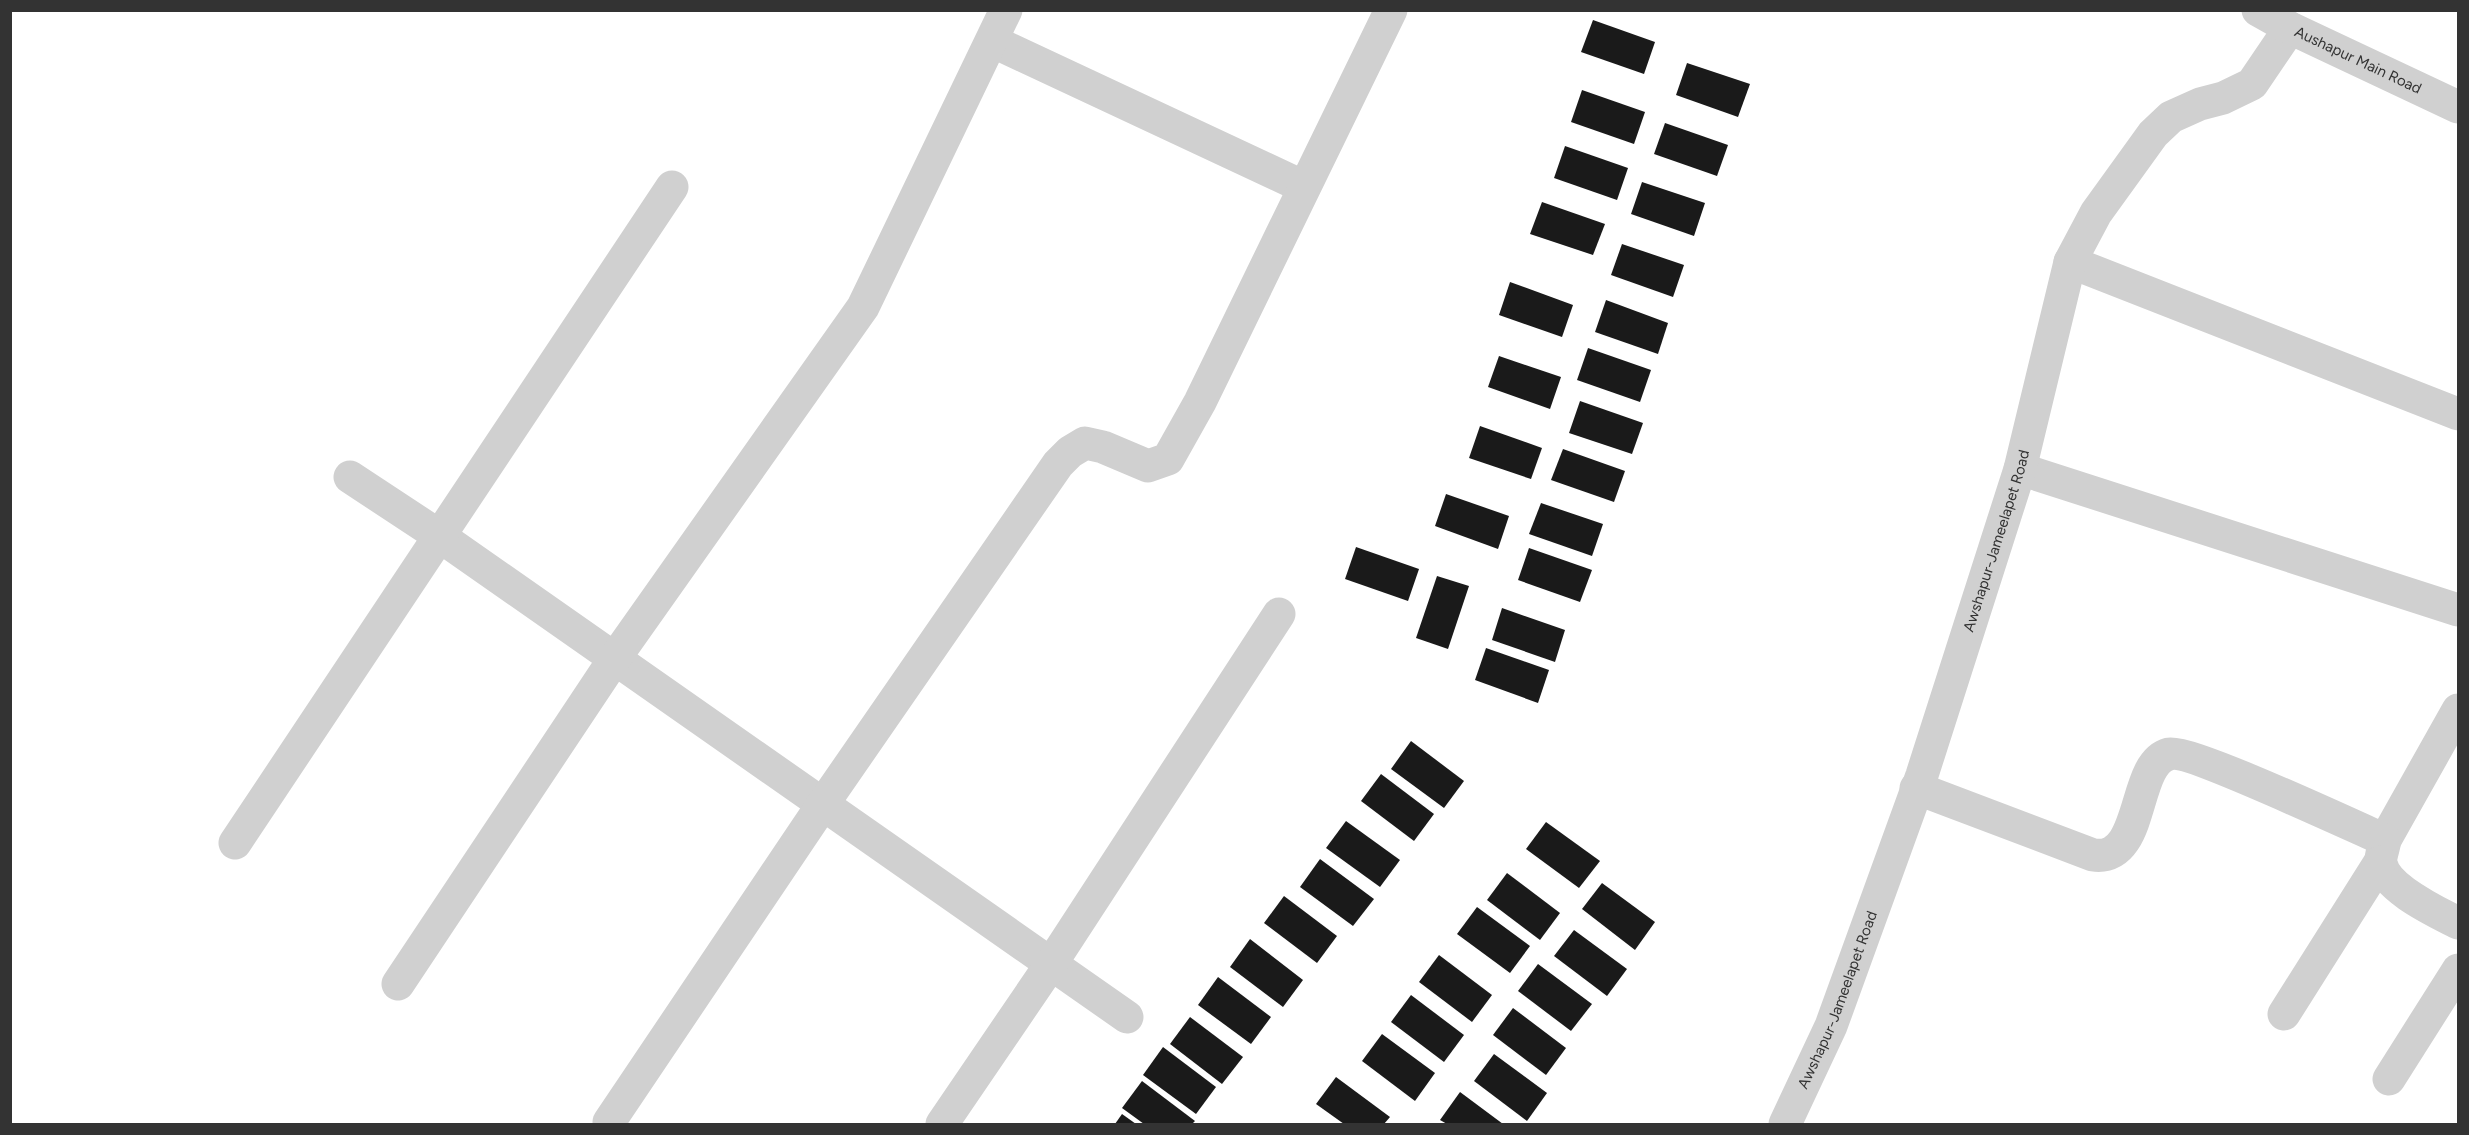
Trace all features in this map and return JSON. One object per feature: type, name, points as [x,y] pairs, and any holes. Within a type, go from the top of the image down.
[{"type":"street","points":[[398,984],[615,658],[863,307],[1006,10]]},
{"type":"street","points":[[609,1122],[823,804],[1058,464],[1070,452],[1085,443],[1103,447],[1148,466],[1168,459],[1200,402],[1390,10]]},
{"type":"street","name":"Aushapur Main Road","points":[[2258,10],[2290,28],[2458,108]]},
{"type":"street","name":"Awshapur-Jameelapet Road","points":[[1785,1125],[1831,1026],[1916,788],[2020,469],[2070,262],[2096,213],[2153,134],[2170,117],[2200,104],[2223,98],[2252,84],[2290,28]]},
{"type":"street","points":[[992,41],[1304,187]]},
{"type":"street","points":[[235,843],[438,535],[672,187]]},
{"type":"street","points":[[2070,262],[2455,404]]},
{"type":"street","points":[[2020,469],[2458,610]]},
{"type":"street","points":[[350,477],[615,658],[1127,1017]]},
{"type":"street","points":[[942,1125],[1051,964],[1279,614]]},
{"type":"street","points":[[2284,1014],[2383,851],[2458,710]]},
{"type":"street","points":[[1916,788],[2093,855],[2105,856],[2118,850],[2126,839],[2153,770],[2162,757],[2172,753],[2187,756],[2226,771],[2383,851]]},
{"type":"street","points":[[2383,851],[2384,872],[2401,889],[2424,905],[2458,923]]},
{"type":"street","points":[[2389,1079],[2458,970]]},
{"type":"building","points":[[1593,20],[1655,42],[1644,74],[1581,52]]},
{"type":"building","points":[[1687,63],[1750,84],[1738,117],[1676,95]]},
{"type":"building","points":[[1582,90],[1645,112],[1634,144],[1571,122]]},
{"type":"building","points":[[1665,123],[1728,145],[1717,176],[1654,154]]},
{"type":"building","points":[[1565,146],[1628,168],[1617,200],[1554,178]]},
{"type":"building","points":[[1642,182],[1705,203],[1694,236],[1631,214]]},
{"type":"building","points":[[1542,202],[1605,224],[1593,255],[1530,234]]},
{"type":"building","points":[[1622,244],[1684,265],[1673,297],[1611,275]]},
{"type":"building","points":[[1510,282],[1573,305],[1562,337],[1499,315]]},
{"type":"building","points":[[1606,300],[1668,323],[1658,354],[1595,332]]},
{"type":"building","points":[[1588,348],[1651,370],[1640,402],[1577,380]]},
{"type":"building","points":[[1499,356],[1561,377],[1550,409],[1488,387]]},
{"type":"building","points":[[1580,401],[1643,423],[1632,454],[1569,433]]},
{"type":"building","points":[[1480,426],[1542,448],[1531,479],[1469,458]]},
{"type":"building","points":[[1563,449],[1625,471],[1614,502],[1551,480]]},
{"type":"building","points":[[1446,494],[1509,516],[1498,549],[1435,526]]},
{"type":"building","points":[[1541,503],[1603,524],[1592,556],[1529,534]]},
{"type":"building","points":[[1356,547],[1419,569],[1408,601],[1345,579]]},
{"type":"building","points":[[1529,548],[1592,570],[1580,602],[1518,580]]},
{"type":"building","points":[[1437,576],[1469,586],[1448,649],[1416,638]]},
{"type":"building","points":[[1502,608],[1565,630],[1555,662],[1492,640]]},
{"type":"building","points":[[1486,648],[1549,670],[1538,703],[1475,680]]},
{"type":"building","points":[[1411,741],[1464,781],[1444,808],[1391,769]]},
{"type":"building","points":[[1381,774],[1434,814],[1414,841],[1361,801]]},
{"type":"building","points":[[1346,821],[1400,860],[1380,887],[1326,848]]},
{"type":"building","points":[[1546,822],[1600,861],[1579,888],[1526,849]]},
{"type":"building","points":[[1320,859],[1374,899],[1353,926],[1300,887]]},
{"type":"building","points":[[1507,873],[1560,913],[1540,940],[1487,900]]},
{"type":"building","points":[[1602,883],[1655,922],[1635,950],[1582,909]]},
{"type":"building","points":[[1284,896],[1337,936],[1317,963],[1264,923]]},
{"type":"building","points":[[1477,907],[1530,946],[1510,973],[1457,934]]},
{"type":"building","points":[[1574,930],[1627,969],[1607,996],[1554,956]]},
{"type":"building","points":[[1250,939],[1303,980],[1283,1007],[1230,967]]},
{"type":"building","points":[[1439,955],[1492,995],[1472,1022],[1419,982]]},
{"type":"building","points":[[1538,964],[1592,1004],[1571,1031],[1518,991]]},
{"type":"building","points":[[1218,977],[1271,1017],[1251,1044],[1198,1005]]},
{"type":"building","points":[[1411,995],[1464,1035],[1444,1062],[1391,1022]]},
{"type":"building","points":[[1513,1008],[1566,1048],[1546,1075],[1493,1035]]},
{"type":"building","points":[[1190,1017],[1243,1057],[1222,1084],[1170,1044]]},
{"type":"building","points":[[1382,1034],[1435,1073],[1415,1101],[1362,1061]]},
{"type":"building","points":[[1163,1047],[1216,1087],[1196,1114],[1143,1075]]},
{"type":"building","points":[[1494,1054],[1547,1093],[1527,1121],[1474,1081]]},
{"type":"building","points":[[1336,1077],[1390,1117],[1384,1124],[1344,1124],[1316,1104]]},
{"type":"building","points":[[1142,1081],[1195,1121],[1192,1124],[1144,1124],[1122,1108]]},
{"type":"building","points":[[1460,1092],[1503,1124],[1447,1124],[1440,1120]]},
{"type":"building","points":[[1122,1114],[1136,1124],[1115,1124]]}]
